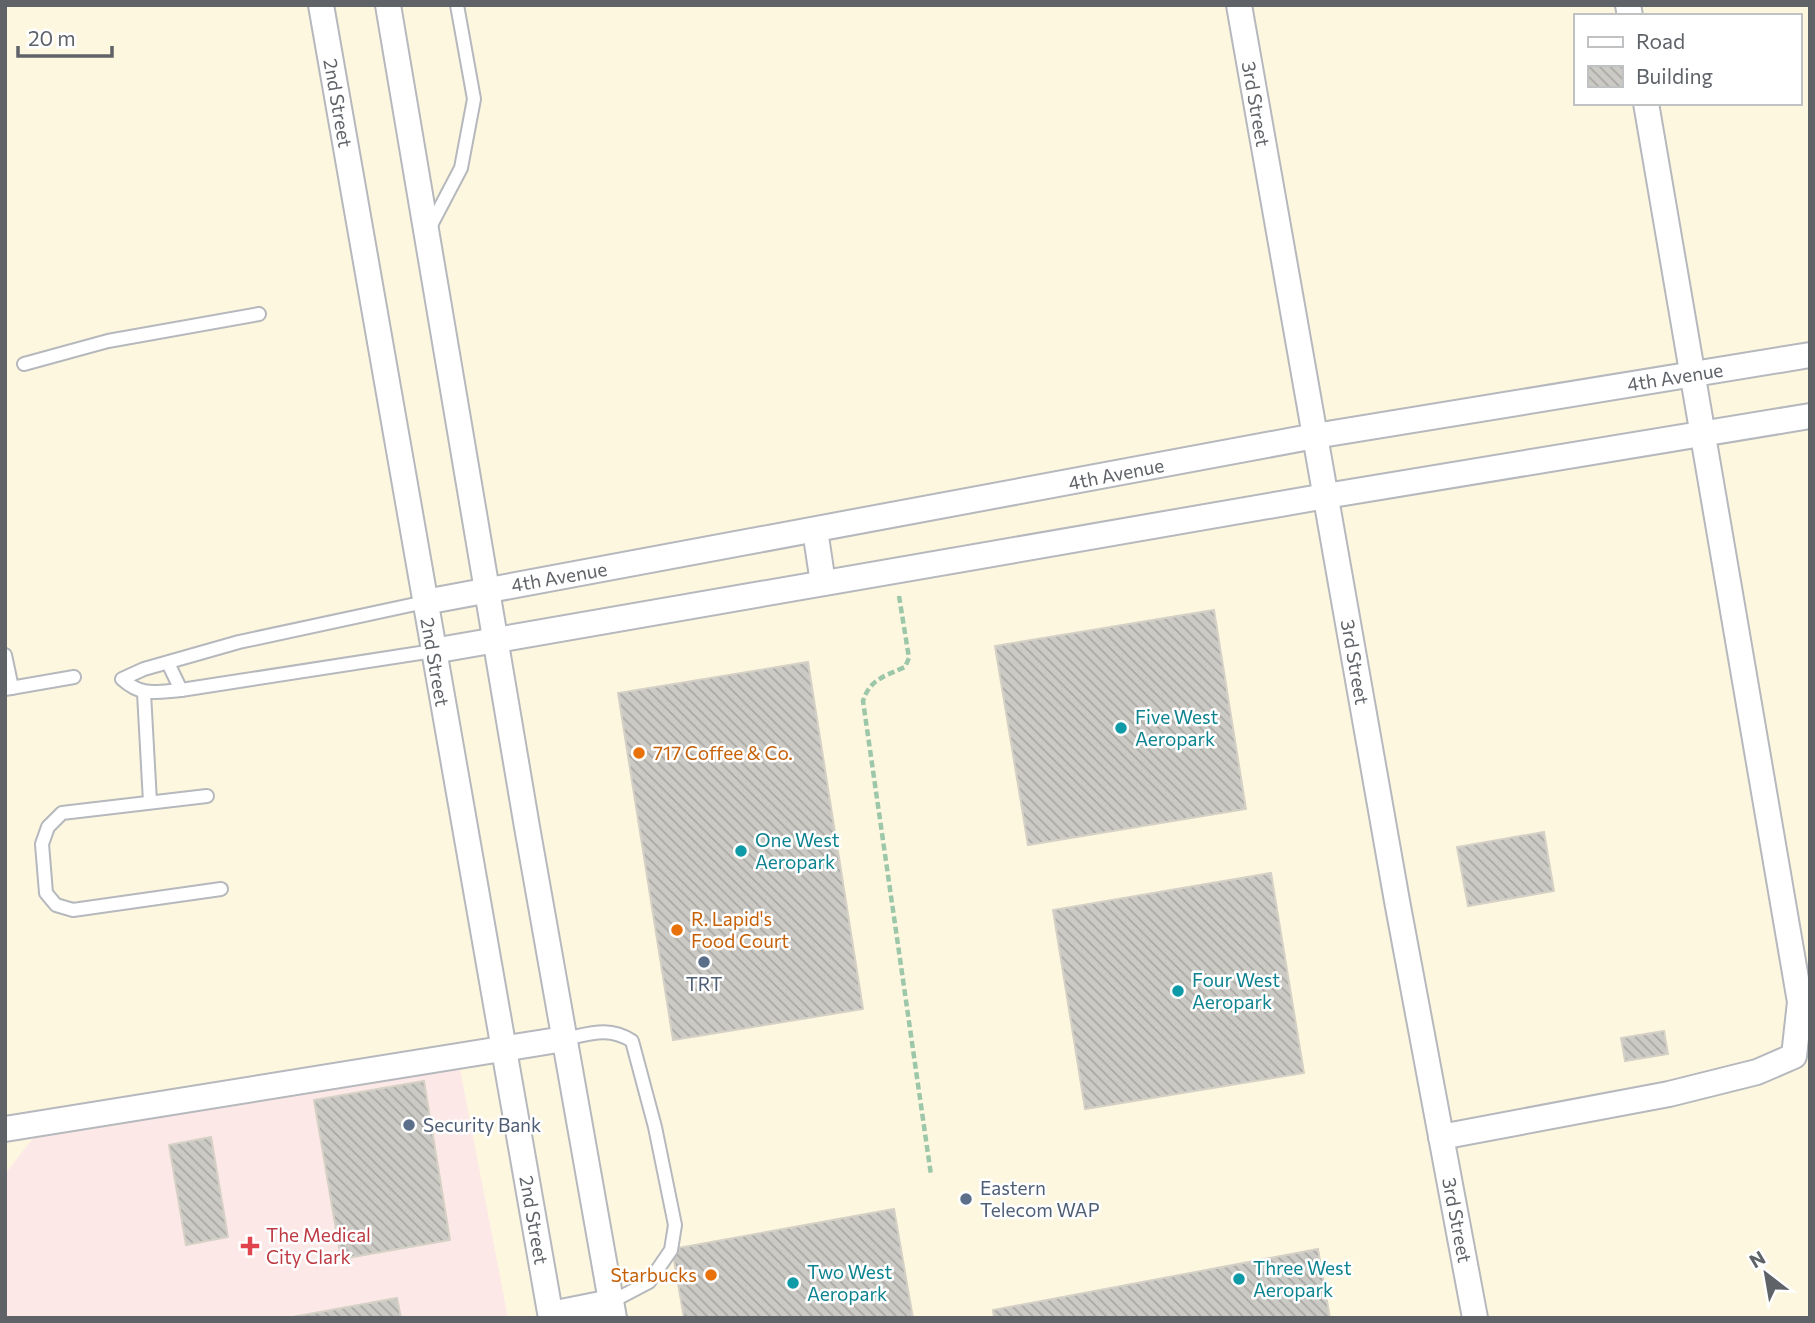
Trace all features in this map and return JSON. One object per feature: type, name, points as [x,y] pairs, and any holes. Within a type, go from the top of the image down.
[{"type":"street","name":"2nd Street","points":[[321,5],[551,1316]]},
{"type":"street","points":[[388,5],[486,590],[612,1310],[551,1316]]},
{"type":"street","name":"3rd Street","points":[[1239,5],[1399,914],[1475,1318]]},
{"type":"street","points":[[1441,1137],[1669,1094],[1802,1059],[1800,1002],[1646,105]]},
{"type":"street","name":"4th Avenue","points":[[425,602],[1315,436],[1810,355]]},
{"type":"street","points":[[433,652],[1326,496],[1810,416]]},
{"type":"street","points":[[815,530],[823,583]]},
{"type":"street","points":[[5,1129],[564,1039]]},
{"type":"lane","points":[[426,235],[461,169],[474,99],[457,5]]},
{"type":"lane","points":[[24,364],[108,341],[259,314]]},
{"type":"lane","points":[[425,602],[361,618],[239,642],[144,669],[122,679],[133,689],[144,693],[181,690],[433,652]]},
{"type":"lane","points":[[5,655],[8,689],[74,677]]},
{"type":"lane","points":[[169,663],[181,690]]},
{"type":"lane","points":[[144,693],[150,802]]},
{"type":"lane","points":[[207,796],[62,813],[48,827],[42,844],[46,893],[56,905],[73,910],[221,889]]},
{"type":"lane","points":[[564,1039],[601,1031],[619,1033],[632,1041],[655,1127],[676,1226],[671,1250],[649,1282],[612,1310]]},
{"type":"path","points":[[895,570],[909,657],[905,667],[880,678],[867,689],[863,701],[931,1175]]},
{"type":"shaded area","points":[[5,5],[1810,5],[1810,1318],[5,1318]]},
{"type":"shaded area","name":"The Medical City Clark","points":[[459,1064],[508,1318],[5,1318],[5,1174],[33,1138]]},
{"type":"building","name":"Five West Aeropark","points":[[1214,610],[1246,809],[1028,845],[995,646]]},
{"type":"building","name":"One West Aeropark","points":[[808,662],[863,1009],[673,1040],[618,693]]},
{"type":"building","points":[[1544,832],[1554,891],[1468,906],[1457,847]]},
{"type":"building","name":"Four West Aeropark","points":[[1271,873],[1304,1073],[1085,1109],[1053,910]]},
{"type":"building","points":[[1664,1031],[1668,1054],[1625,1061],[1621,1038]]},
{"type":"building","points":[[424,1081],[450,1240],[341,1259],[314,1100]]},
{"type":"building","points":[[211,1137],[228,1237],[186,1245],[169,1145]]},
{"type":"building","name":"Two West Aeropark","points":[[894,1209],[913,1318],[684,1318],[672,1249]]},
{"type":"building","name":"Three West Aeropark","points":[[1318,1249],[1330,1318],[994,1318],[993,1310]]},
{"type":"building","points":[[397,1298],[401,1318],[287,1318]]},
{"type":"place","name":"Five West Aeropark","points":[[1121,728]]},
{"type":"place","name":"717 Coffee & Co.","points":[[639,753]]},
{"type":"place","name":"One West Aeropark","points":[[741,851]]},
{"type":"place","name":"R. Lapid's Food Court","points":[[677,930]]},
{"type":"place","name":"TRT","points":[[704,962]]},
{"type":"place","name":"Four West Aeropark","points":[[1178,991]]},
{"type":"place","name":"Security Bank","points":[[409,1125]]},
{"type":"place","name":"Eastern Telecom WAP","points":[[966,1199]]},
{"type":"place","name":"The Medical City Clark","points":[[250,1246]]},
{"type":"place","name":"Starbucks","points":[[711,1275]]},
{"type":"place","name":"Three West Aeropark","points":[[1239,1279]]},
{"type":"place","name":"Two West Aeropark","points":[[793,1283]]}]
